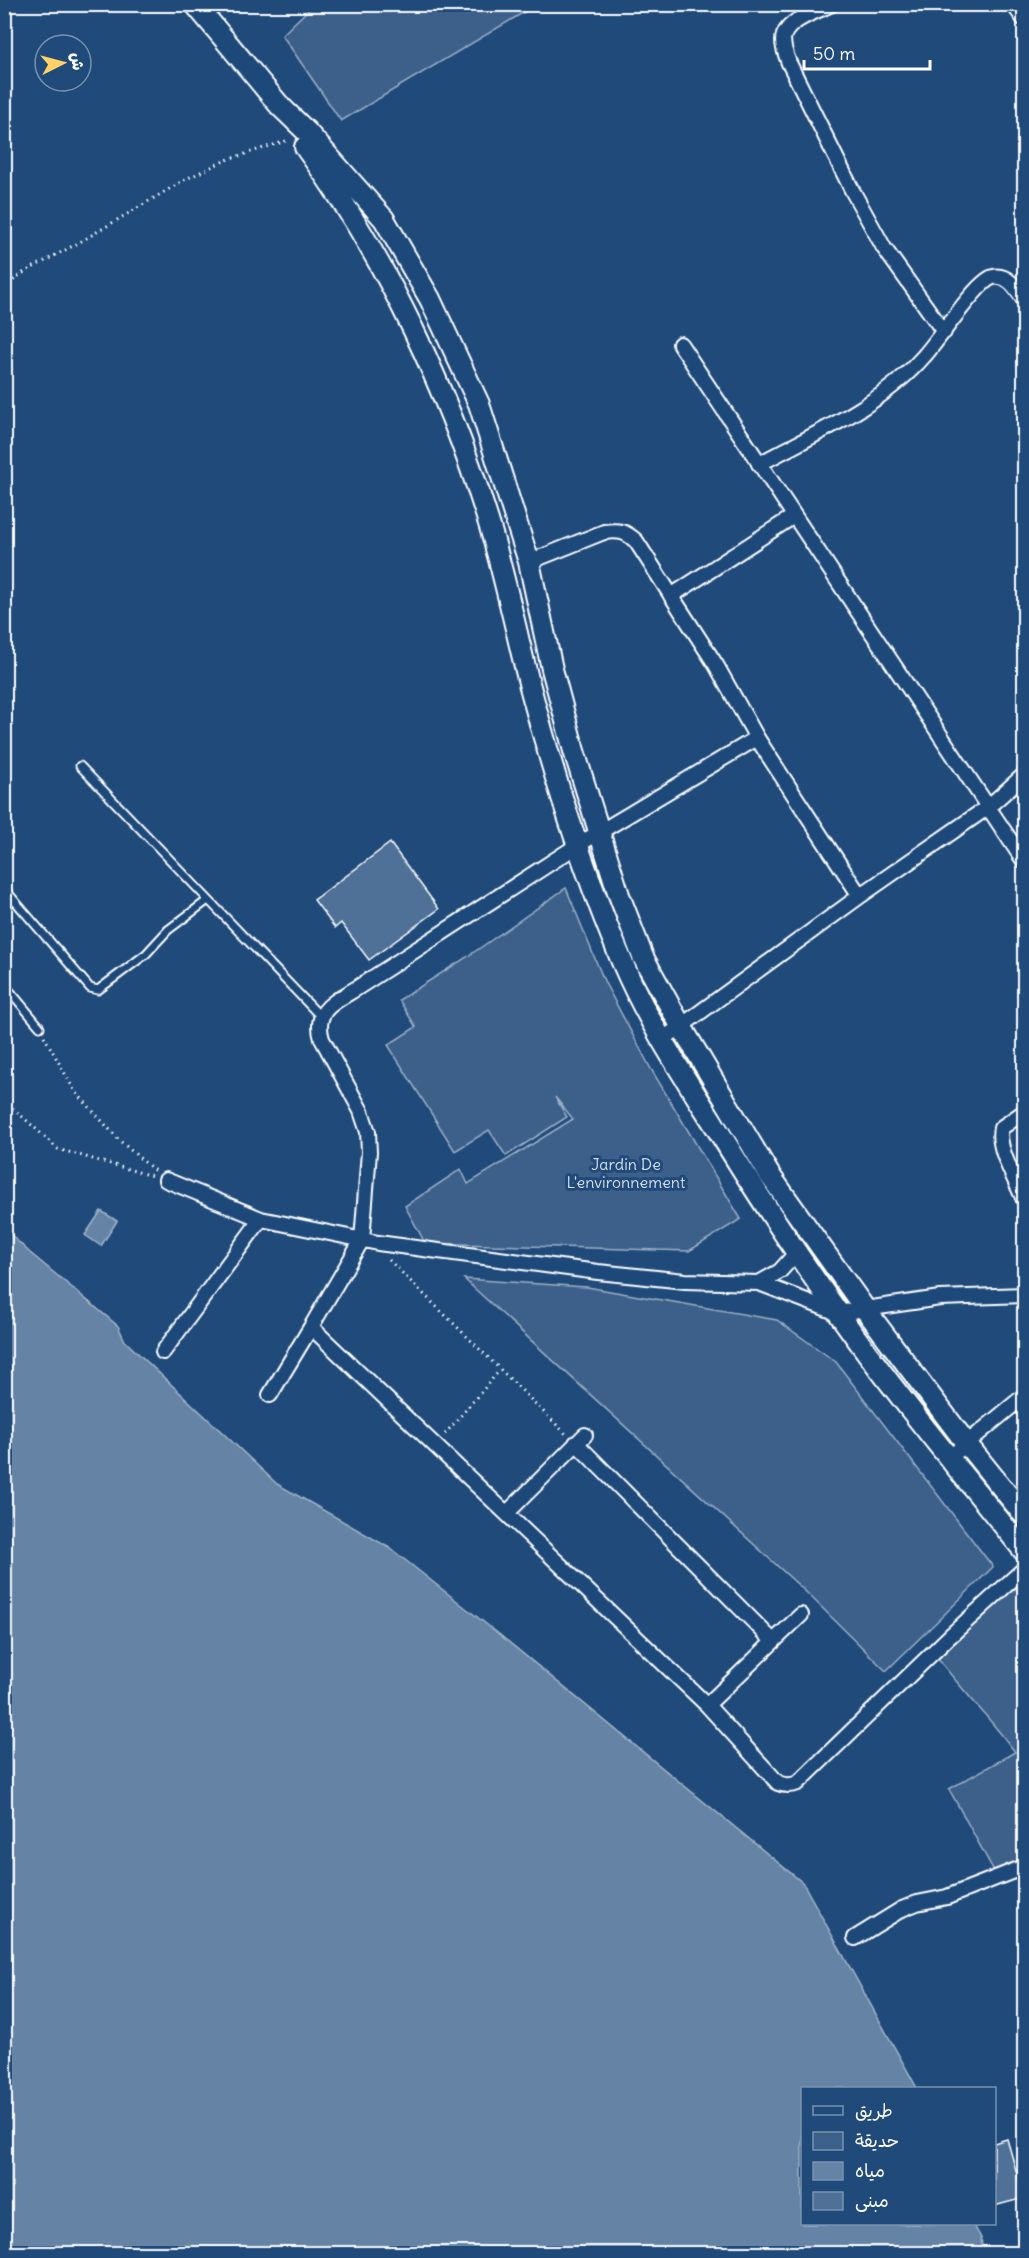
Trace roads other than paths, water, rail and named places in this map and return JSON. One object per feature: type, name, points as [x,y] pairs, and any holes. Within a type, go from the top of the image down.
[{"type":"main road","points":[[195,4],[280,106],[308,132],[384,219],[430,299],[479,404],[529,562],[552,669],[574,751],[619,895],[643,957],[769,1174],[865,1309],[966,1443],[1024,1515]]},
{"type":"main road","points":[[280,106],[378,262],[431,370],[491,531],[546,742],[578,845],[624,966],[662,1040],[749,1181],[838,1312],[949,1458],[1024,1551]]},
{"type":"street","points":[[832,4],[790,27],[783,36],[789,63],[848,182],[884,248],[944,332]]},
{"type":"street","points":[[1014,4],[1024,19]]},
{"type":"street","points":[[759,464],[872,402],[901,381],[944,332],[969,298],[986,281],[1001,277],[1007,280],[1014,285],[1024,300]]},
{"type":"street","points":[[680,344],[1024,861]]},
{"type":"street","points":[[671,596],[794,516]]},
{"type":"street","points":[[529,562],[604,532],[618,530],[627,532],[636,541],[716,665],[757,738],[860,896]]},
{"type":"street","points":[[270,1395],[362,1240],[369,1152],[368,1132],[361,1111],[322,1039],[318,1027],[320,1016],[328,1007],[578,845],[757,738]]},
{"type":"street","points":[[662,1040],[860,896],[988,807],[1024,775]]},
{"type":"street","points":[[1024,1112],[1001,1128],[999,1136],[1003,1152],[1024,1200]]},
{"type":"street","points":[[166,1180],[261,1219],[378,1244],[620,1275],[685,1281],[759,1283],[838,1312],[940,1298],[1024,1295]]},
{"type":"street","points":[[163,1352],[261,1219]]},
{"type":"street","points":[[759,1283],[780,1271],[797,1252]]},
{"type":"street","points":[[311,1327],[707,1706],[778,1783],[791,1786],[798,1783],[868,1713],[1024,1569]]},
{"type":"street","points":[[949,1458],[1024,1396]]},
{"type":"street","points":[[507,1513],[580,1439],[773,1641]]},
{"type":"street","points":[[707,1706],[801,1615]]},
{"type":"street","points":[[855,1938],[902,1909],[917,1903],[947,1897],[1024,1867]]},
{"type":"lane","points":[[80,766],[320,1016]]},
{"type":"lane","points":[[4,888],[90,988],[98,990],[146,954],[168,930],[208,900]]},
{"type":"lane","points":[[4,906],[14,900]]},
{"type":"lane","points":[[4,984],[40,1027]]},
{"type":"water","points":[[101,1211],[117,1221],[101,1246],[85,1235]]},
{"type":"water","points":[[4,1228],[29,1252],[118,1326],[125,1341],[277,1484],[390,1548],[803,1883],[916,2087],[801,2087],[801,2225],[974,2225],[981,2238],[983,2253],[5,2253]]},
{"type":"park label","name":"Jardin De L'environnement","points":[[626,1173]]}]
